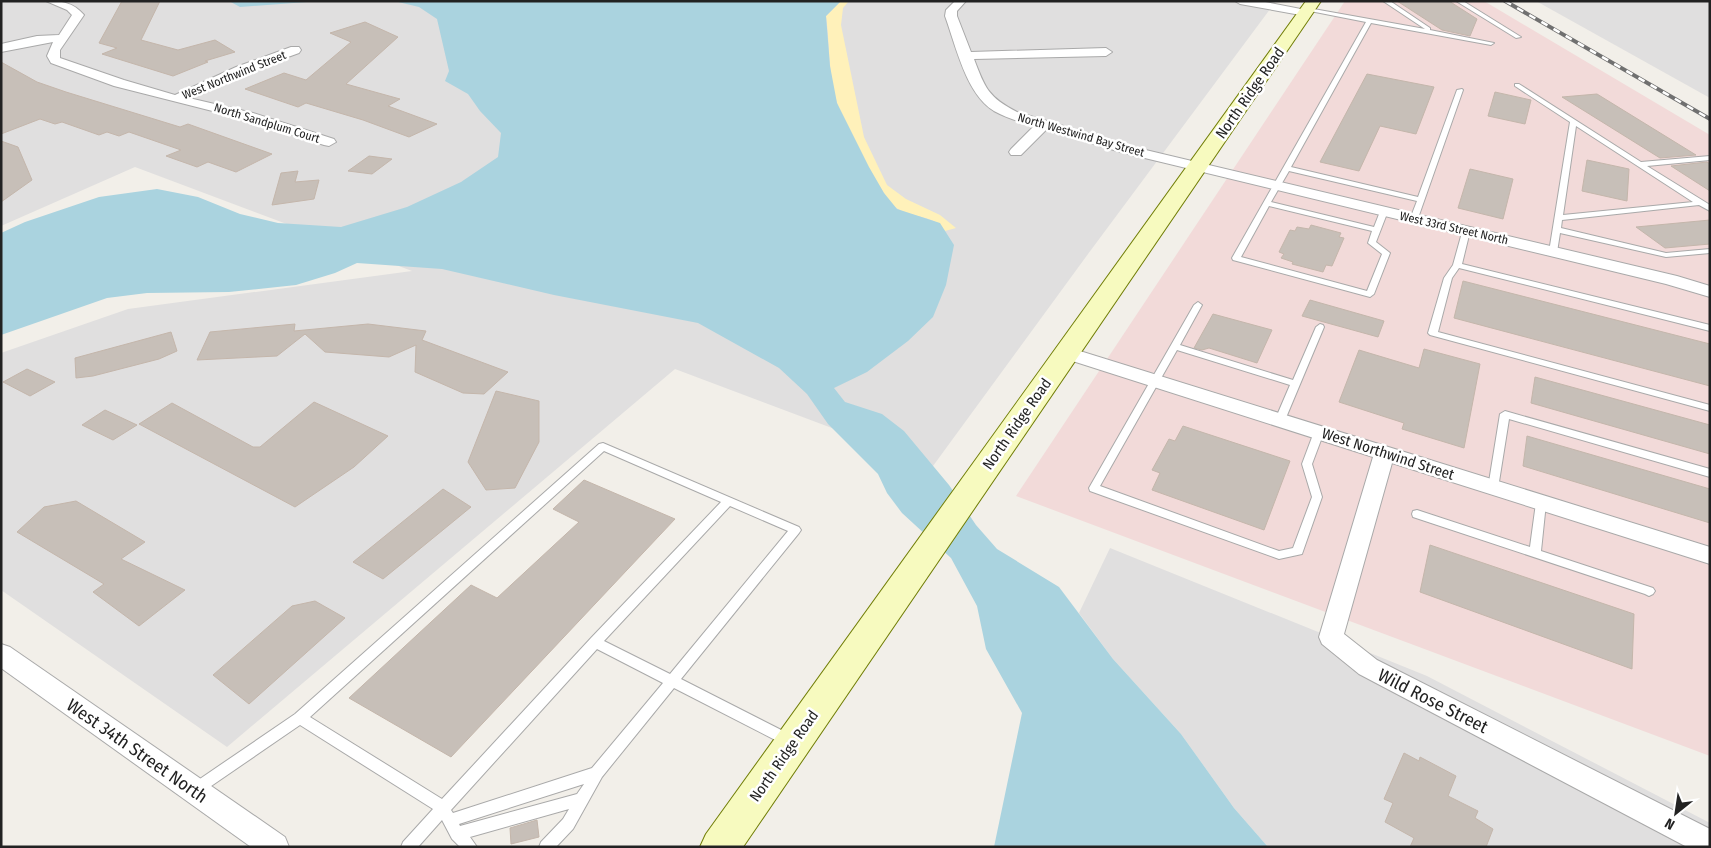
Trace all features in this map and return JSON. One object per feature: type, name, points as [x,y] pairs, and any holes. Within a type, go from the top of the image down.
[{"type":"main road","name":"North Ridge Road","points":[[720,847],[1309,8]]},
{"type":"street","name":"West Northwind Street","points":[[50,1],[71,8],[78,15],[54,50],[53,56],[61,64],[176,99],[240,70],[295,50]]},
{"type":"street","name":"North Westwind Bay Street","points":[[961,1],[952,10],[951,16],[980,91],[986,99],[1012,115],[1043,125],[1129,150],[1198,167]]},
{"type":"street","points":[[1240,1],[1309,8]]},
{"type":"street","points":[[1,48],[37,40],[64,38]]},
{"type":"street","points":[[966,56],[1106,52]]},
{"type":"street","name":"North Sandplum Court","points":[[176,99],[248,116],[329,142]]},
{"type":"street","points":[[1016,152],[1043,125]]},
{"type":"street","name":"West 33rd Street North","points":[[1198,167],[1671,280],[1710,292]]},
{"type":"street","name":"West Northwind Street","points":[[1067,353],[1710,556]]},
{"type":"street","name":"Wild Rose Street","points":[[1385,454],[1331,637],[1368,667],[1710,844]]},
{"type":"street","name":"West 34th Street North","points":[[1,654],[275,847]]},
{"type":"lane","points":[[1386,1],[1433,32]]},
{"type":"lane","points":[[1459,1],[1518,37]]},
{"type":"lane","points":[[1309,8],[1491,43]]},
{"type":"lane","points":[[1370,21],[1236,258],[1370,294],[1386,253],[1372,243],[1384,211]]},
{"type":"lane","points":[[1518,85],[1572,122],[1579,123],[1710,209]]},
{"type":"lane","points":[[1414,219],[1460,90]]},
{"type":"lane","points":[[1553,252],[1572,122]]},
{"type":"lane","points":[[1641,164],[1710,158]]},
{"type":"lane","points":[[1286,168],[1421,200]]},
{"type":"lane","points":[[1267,203],[1377,230]]},
{"type":"lane","points":[[1558,218],[1701,203]]},
{"type":"lane","points":[[1557,230],[1666,255],[1710,251]]},
{"type":"lane","points":[[1466,231],[1457,265],[1448,278],[1433,333],[1710,408]]},
{"type":"lane","points":[[1457,265],[1710,328]]},
{"type":"lane","points":[[1198,305],[1094,488],[1278,555],[1298,550],[1316,497],[1308,464],[1319,432]]},
{"type":"lane","points":[[1280,420],[1320,327]]},
{"type":"lane","points":[[1174,347],[1296,384]]},
{"type":"lane","points":[[1493,488],[1505,414],[1710,473]]},
{"type":"lane","points":[[193,791],[300,718],[603,446],[795,530],[670,680],[597,774],[568,824],[546,847]]},
{"type":"lane","points":[[408,847],[442,807],[728,501]]},
{"type":"lane","points":[[1535,553],[1541,502]]},
{"type":"lane","points":[[1416,514],[1649,591]]},
{"type":"lane","points":[[595,642],[794,742]]},
{"type":"lane","points":[[300,718],[442,807],[457,834],[470,847]]},
{"type":"lane","points":[[450,820],[597,774]]},
{"type":"lane","points":[[457,834],[583,799]]},
{"type":"shaded area","points":[[1,1],[1276,1],[933,466],[675,369],[227,747],[1,590],[1,353],[128,309],[412,271],[135,167],[1,226]]},
{"type":"shaded area","points":[[1345,1],[1484,1],[1710,135],[1710,756],[1016,496]]},
{"type":"shaded area","points":[[1536,1],[1710,1],[1710,98]]},
{"type":"shaded area","points":[[1110,548],[1427,676],[1710,823],[1710,847],[1268,847],[1234,808],[1181,734],[1113,659],[1079,613]]},
{"type":"sand","points":[[841,1],[849,1],[843,8],[841,25],[864,137],[887,185],[906,199],[940,215],[956,228],[945,231],[930,219],[898,209],[883,191],[855,143],[837,103],[831,71],[826,16]]},
{"type":"water","points":[[229,1],[320,1],[240,7]]},
{"type":"water","points":[[394,1],[841,1],[826,16],[830,66],[837,103],[869,167],[884,193],[897,209],[940,223],[954,245],[946,285],[933,317],[908,341],[867,372],[834,388],[845,402],[882,414],[904,431],[949,485],[976,525],[997,549],[1059,587],[1113,659],[1181,734],[1234,808],[1268,847],[994,847],[1022,713],[986,649],[977,606],[951,558],[902,513],[887,493],[878,474],[828,424],[807,394],[779,368],[698,323],[554,295],[442,269],[357,263],[335,273],[296,285],[229,292],[147,293],[107,298],[1,335],[1,233],[25,222],[99,197],[157,189],[198,197],[240,214],[278,223],[341,227],[407,207],[461,182],[498,157],[501,133],[480,111],[468,94],[445,81],[449,71],[437,19],[419,7]]},
{"type":"building","points":[[122,1],[160,1],[141,40],[178,50],[215,40],[235,52],[205,61],[208,62],[173,76],[102,54],[117,48],[99,43]]},
{"type":"building","points":[[1397,1],[1449,1],[1477,19],[1470,36],[1442,30]]},
{"type":"building","points":[[365,22],[398,37],[346,84],[400,99],[388,106],[437,124],[409,137],[363,120],[306,103],[298,107],[245,89],[284,73],[306,80],[351,42],[330,33]]},
{"type":"building","points":[[1,62],[37,82],[66,92],[180,127],[188,124],[272,154],[236,172],[208,162],[197,167],[166,156],[181,150],[129,132],[119,136],[107,132],[99,135],[62,122],[55,124],[40,119],[1,134]]},
{"type":"building","points":[[1367,74],[1434,87],[1416,134],[1380,126],[1359,171],[1320,162]]},
{"type":"building","points":[[1495,92],[1531,100],[1525,124],[1488,116]]},
{"type":"building","points":[[1597,94],[1696,155],[1660,158],[1562,97]]},
{"type":"building","points":[[1,141],[18,147],[32,180],[1,202]]},
{"type":"building","points":[[369,156],[392,159],[372,174],[348,171]]},
{"type":"building","points":[[1587,160],[1629,169],[1627,201],[1582,191]]},
{"type":"building","points":[[1707,162],[1710,164],[1710,191],[1671,166]]},
{"type":"building","points":[[1470,169],[1513,179],[1503,219],[1458,208]]},
{"type":"building","points":[[298,171],[295,182],[319,180],[314,199],[272,205],[281,173]]},
{"type":"building","points":[[1710,220],[1710,244],[1665,248],[1636,227]]},
{"type":"building","points":[[1311,225],[1341,233],[1339,237],[1344,238],[1332,266],[1326,265],[1323,272],[1292,264],[1293,262],[1281,258],[1284,254],[1279,252],[1290,230],[1295,231],[1297,227],[1309,229]]},
{"type":"building","points":[[1463,281],[1710,344],[1710,386],[1454,318]]},
{"type":"building","points":[[1310,300],[1384,321],[1378,337],[1302,316]]},
{"type":"building","points":[[1213,314],[1272,330],[1257,363],[1209,348],[1202,350],[1194,348]]},
{"type":"building","points":[[295,324],[294,331],[368,324],[426,331],[422,340],[508,372],[484,394],[463,393],[415,372],[416,345],[389,357],[325,352],[305,334],[277,356],[197,360],[210,332]]},
{"type":"building","points":[[171,332],[177,351],[159,359],[93,376],[76,378],[75,358]]},
{"type":"building","points":[[1424,349],[1480,364],[1464,448],[1402,429],[1404,423],[1339,402],[1359,350],[1419,368]]},
{"type":"building","points":[[27,369],[55,382],[30,396],[3,382]]},
{"type":"building","points":[[1535,377],[1710,425],[1710,454],[1531,403]]},
{"type":"building","points":[[496,391],[539,401],[539,442],[515,488],[486,490],[468,462]]},
{"type":"building","points":[[314,402],[388,436],[354,467],[295,507],[139,424],[172,403],[253,447],[260,447]]},
{"type":"building","points":[[105,410],[137,425],[113,440],[82,425]]},
{"type":"building","points":[[1183,426],[1290,461],[1264,530],[1152,490],[1160,473],[1152,470],[1169,439],[1175,441]]},
{"type":"building","points":[[1527,436],[1710,489],[1710,523],[1523,466]]},
{"type":"building","points":[[584,480],[675,519],[451,757],[349,698],[471,585],[497,598],[579,522],[553,509]]},
{"type":"building","points":[[443,489],[471,507],[383,579],[353,562]]},
{"type":"building","points":[[76,501],[145,542],[121,559],[185,590],[139,626],[93,592],[104,584],[17,532],[44,507]]},
{"type":"building","points":[[1430,545],[1634,614],[1632,669],[1420,592]]},
{"type":"building","points":[[315,601],[345,618],[249,704],[213,675],[292,606]]},
{"type":"building","points":[[1404,753],[1419,761],[1420,757],[1456,776],[1448,796],[1478,811],[1475,818],[1493,829],[1486,847],[1410,847],[1414,838],[1385,822],[1393,803],[1384,799]]},
{"type":"building","points":[[537,820],[539,837],[511,844],[510,828]]},
{"type":"railway","points":[[1505,1],[1710,119]]}]
